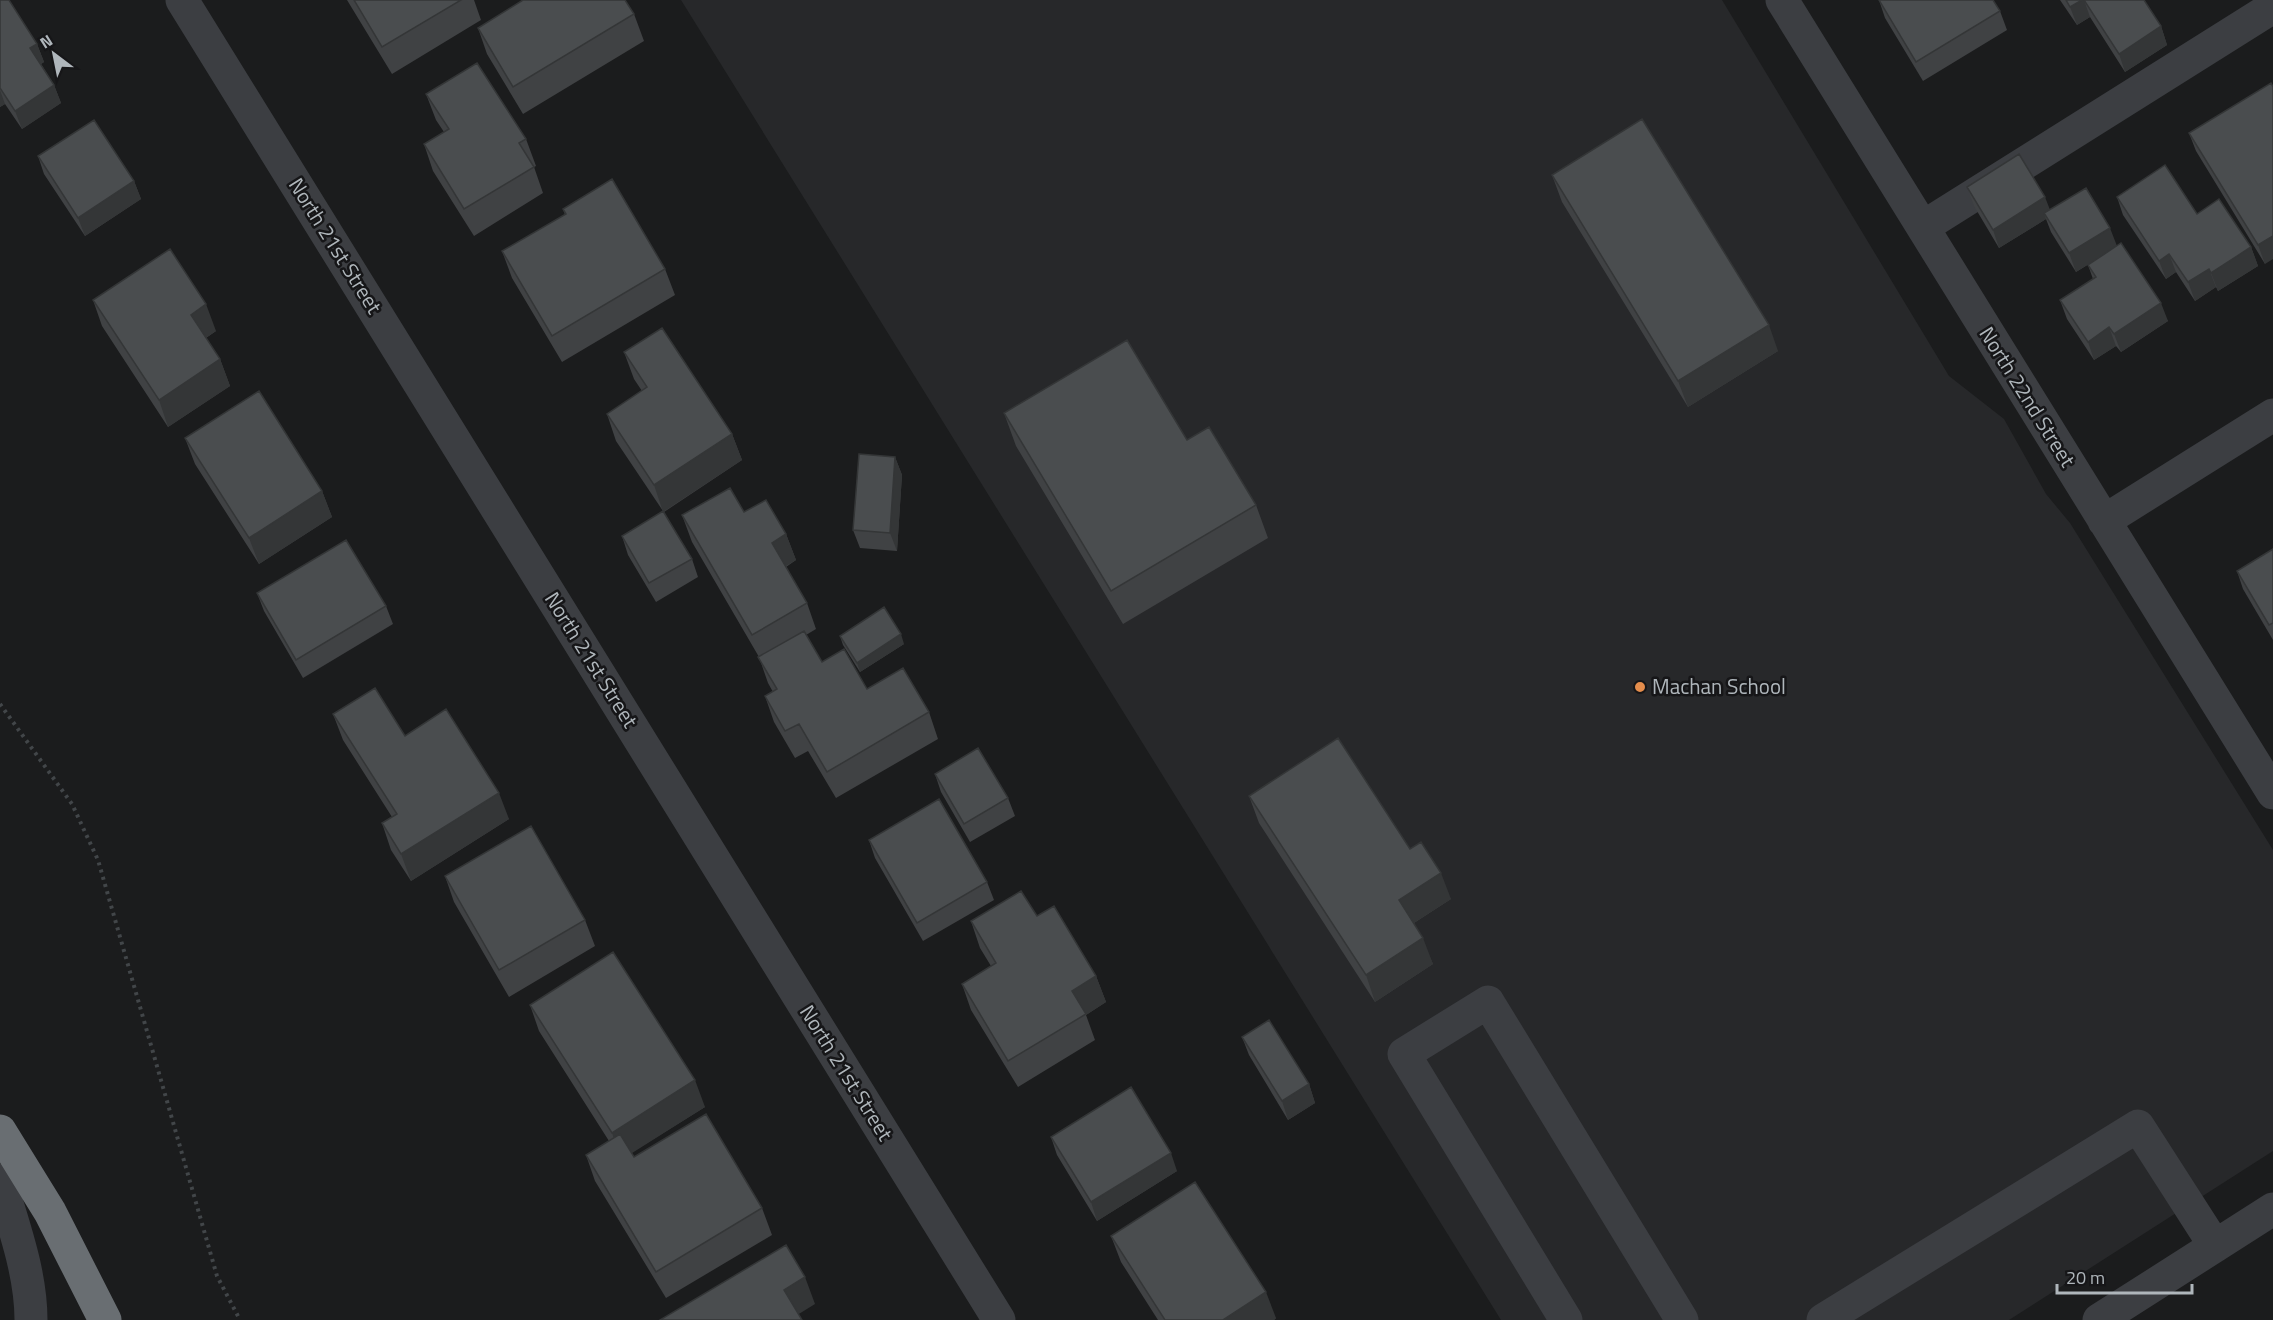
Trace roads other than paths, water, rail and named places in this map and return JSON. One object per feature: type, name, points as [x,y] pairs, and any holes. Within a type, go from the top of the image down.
[{"type":"highway","points":[[0,1131],[50,1212],[105,1320]]},
{"type":"street","name":"North 21st Street","points":[[182,0],[999,1320]]},
{"type":"street","name":"North 22nd Street","points":[[1782,0],[2273,793]]},
{"type":"street","points":[[1923,227],[2273,7]]},
{"type":"street","points":[[2104,521],[2273,415]]},
{"type":"street","points":[[1566,1320],[1404,1054],[1488,1002],[1682,1320]]},
{"type":"street","points":[[1823,1320],[2138,1126],[2215,1246]]},
{"type":"street","points":[[0,1180],[25,1269],[31,1303],[31,1320]]},
{"type":"street","points":[[2099,1320],[2273,1209]]},
{"type":"place","name":"Machan School","points":[[1640,687]]}]
